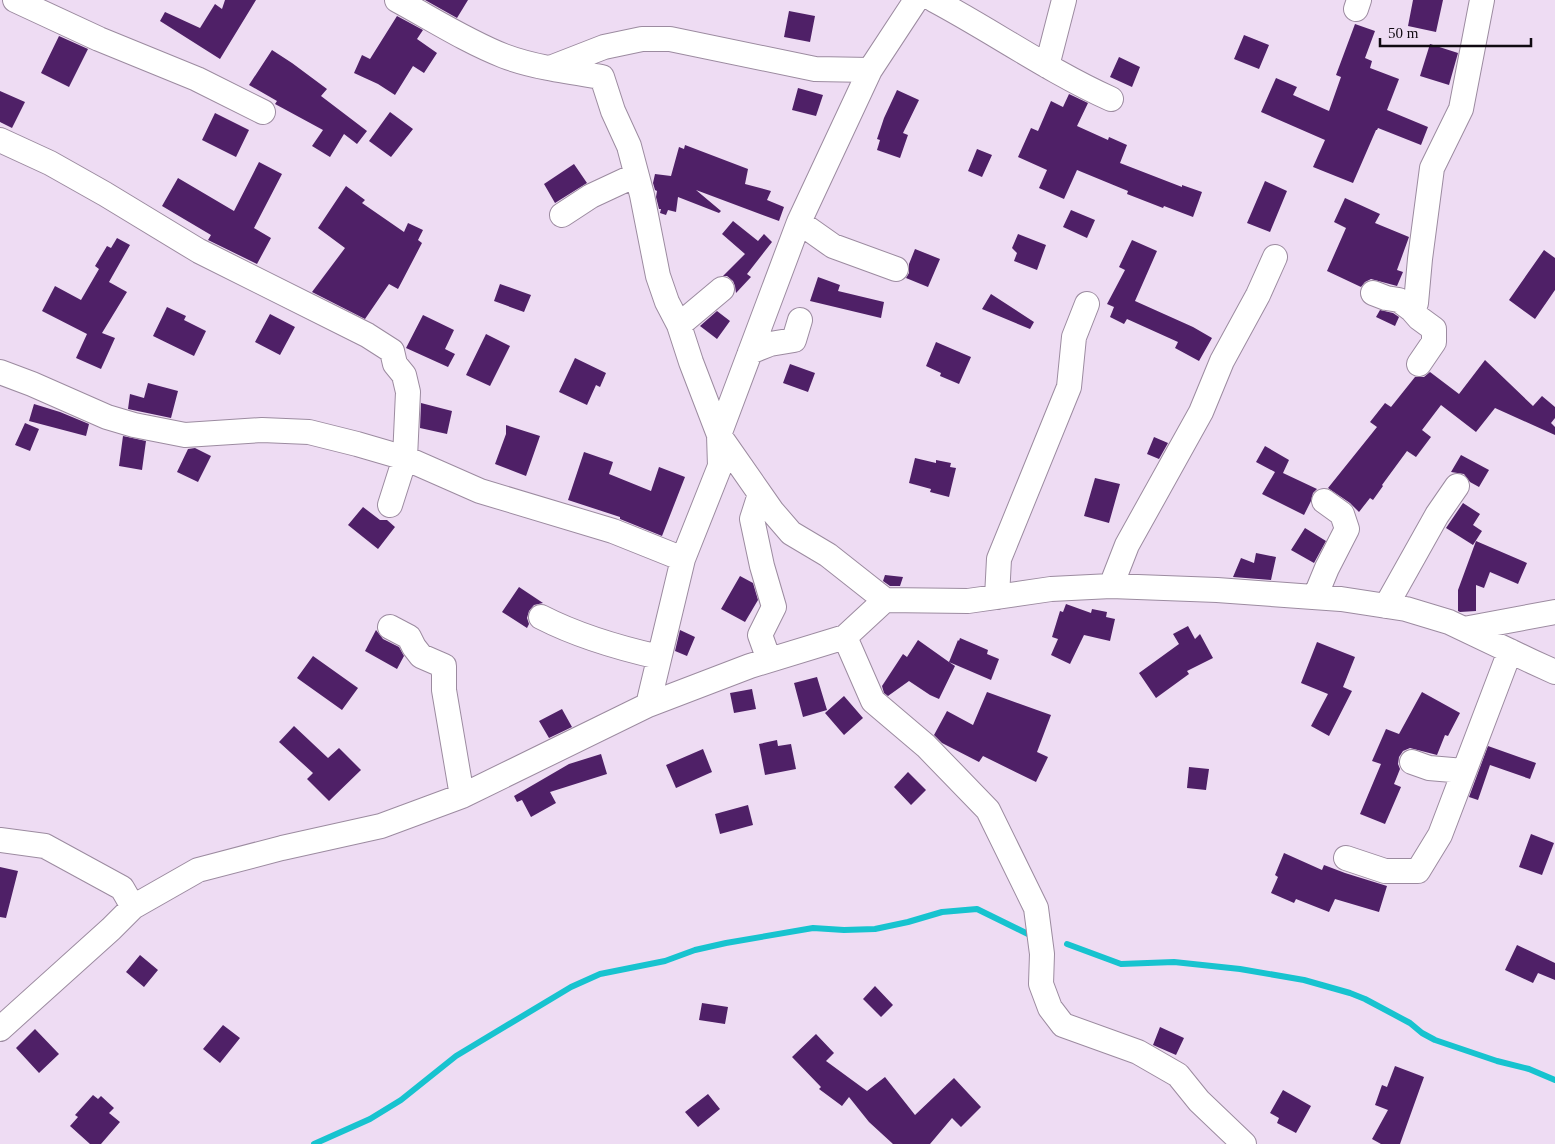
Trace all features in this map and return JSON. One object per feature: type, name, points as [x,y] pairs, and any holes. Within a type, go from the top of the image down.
[{"type":"street","points":[[15,0],[99,39],[197,79],[263,112]]},
{"type":"street","points":[[397,0],[464,37],[504,56],[550,68],[602,77],[613,111],[629,146],[642,195],[658,276],[667,302],[679,325],[719,435],[772,511],[791,533],[828,555],[885,600],[968,601],[1051,589],[1111,586],[1217,590],[1341,599],[1413,611],[1449,622],[1555,672]]},
{"type":"street","points":[[648,706],[683,558],[720,466],[719,435],[799,222],[870,70],[916,0]]},
{"type":"street","points":[[934,0],[977,23],[1047,66],[1111,100]]},
{"type":"street","points":[[1047,66],[1064,0]]},
{"type":"street","points":[[1412,310],[1416,303],[1432,168],[1462,110],[1482,0]]},
{"type":"street","points":[[550,68],[604,47],[642,39],[670,39],[815,69],[870,70]]},
{"type":"street","points":[[0,140],[50,163],[199,250],[359,331],[392,352],[395,364],[404,375],[408,392],[404,458],[390,505]]},
{"type":"street","points":[[562,215],[590,196],[636,175]]},
{"type":"street","points":[[799,222],[832,246],[896,269]]},
{"type":"street","points":[[1111,586],[1127,545],[1201,412],[1222,361],[1258,294],[1275,257]]},
{"type":"street","points":[[679,325],[722,289]]},
{"type":"street","points":[[1373,293],[1399,300],[1434,329],[1434,342],[1420,364]]},
{"type":"street","points":[[997,596],[999,559],[1069,387],[1074,337],[1087,304]]},
{"type":"street","points":[[750,352],[770,344],[794,340],[800,320]]},
{"type":"street","points":[[0,372],[106,417],[134,425],[185,435],[262,430],[310,432],[404,458],[480,491],[613,531],[683,558]]},
{"type":"street","points":[[1386,606],[1437,515],[1457,486]]},
{"type":"street","points":[[760,494],[752,519],[762,566],[774,607],[760,635],[769,660]]},
{"type":"street","points":[[1315,597],[1347,529],[1342,514],[1324,501]]},
{"type":"street","points":[[0,1029],[111,929],[132,906],[198,870],[282,848],[381,826],[462,796],[648,706],[750,666],[845,637],[885,600]]},
{"type":"street","points":[[1464,629],[1555,612]]},
{"type":"street","points":[[541,617],[563,628],[628,650],[659,657]]},
{"type":"street","points":[[390,627],[409,637],[421,656],[444,666],[444,690],[462,796]]},
{"type":"street","points":[[845,637],[873,701],[926,746],[988,810],[1036,908],[1042,954],[1041,984],[1050,1008],[1063,1025],[1138,1052],[1178,1075],[1199,1101],[1244,1144]]},
{"type":"street","points":[[1346,858],[1385,871],[1418,871],[1440,835],[1510,651]]},
{"type":"street","points":[[1412,762],[1428,768],[1464,771]]},
{"type":"street","points":[[0,840],[45,846],[122,888],[132,906]]},
{"type":"building","points":[[225,0],[256,0],[220,59],[160,21],[165,12],[200,28],[215,4],[222,9]]},
{"type":"building","points":[[425,0],[468,0],[457,18]]},
{"type":"building","points":[[1413,0],[1443,0],[1436,32],[1408,26]]},
{"type":"building","points":[[789,11],[815,16],[810,42],[784,37]]},
{"type":"building","points":[[397,16],[423,30],[417,39],[437,53],[424,73],[413,66],[395,95],[378,84],[354,73],[362,55],[370,59]]},
{"type":"building","points":[[1355,24],[1375,31],[1365,58],[1372,61],[1370,68],[1399,79],[1387,110],[1428,127],[1421,145],[1378,128],[1353,183],[1313,167],[1325,140],[1261,112],[1276,78],[1297,87],[1293,95],[1329,111],[1341,77],[1336,75]]},
{"type":"building","points":[[1244,35],[1269,45],[1259,69],[1234,59]]},
{"type":"building","points":[[59,36],[88,49],[69,87],[41,73]]},
{"type":"building","points":[[1430,44],[1458,53],[1449,85],[1420,76]]},
{"type":"building","points":[[272,50],[327,89],[321,96],[367,131],[357,144],[344,134],[330,157],[312,146],[323,130],[275,104],[277,101],[249,85]]},
{"type":"building","points":[[1119,57],[1140,67],[1132,87],[1110,77]]},
{"type":"building","points":[[798,88],[823,95],[816,116],[792,110]]},
{"type":"building","points":[[897,90],[919,100],[903,133],[908,135],[900,158],[877,150],[880,140],[877,139],[884,118]]},
{"type":"building","points":[[0,91],[25,102],[12,128],[0,122]]},
{"type":"building","points":[[1069,94],[1088,103],[1077,126],[1108,140],[1109,137],[1127,145],[1120,163],[1182,187],[1182,185],[1202,192],[1193,217],[1127,194],[1128,191],[1077,170],[1064,199],[1039,188],[1047,170],[1018,157],[1031,128],[1038,131],[1051,101],[1063,107]]},
{"type":"building","points":[[390,112],[413,129],[391,157],[369,141]]},
{"type":"building","points":[[215,113],[249,130],[236,157],[202,140]]},
{"type":"building","points":[[685,145],[748,169],[745,184],[771,191],[767,200],[784,207],[779,221],[696,190],[721,211],[719,213],[678,197],[676,212],[668,210],[666,215],[660,213],[661,209],[659,209],[656,197],[657,191],[653,183],[655,174],[671,176],[679,147],[684,149]]},
{"type":"building","points":[[977,149],[992,155],[982,177],[968,171]]},
{"type":"building","points":[[259,162],[282,174],[254,228],[271,238],[257,264],[208,240],[211,235],[162,206],[178,178],[234,211]]},
{"type":"building","points":[[574,164],[587,183],[555,203],[544,184]]},
{"type":"building","points":[[1265,181],[1287,191],[1270,232],[1247,223]]},
{"type":"building","points":[[346,186],[365,200],[362,203],[404,232],[408,223],[423,230],[418,240],[422,243],[398,289],[389,284],[365,319],[312,292],[345,248],[318,228]]},
{"type":"building","points":[[1345,198],[1380,214],[1375,223],[1409,237],[1397,270],[1403,272],[1397,286],[1371,279],[1361,287],[1327,271],[1346,228],[1334,222]]},
{"type":"building","points":[[1071,210],[1095,220],[1087,238],[1063,227]]},
{"type":"building","points":[[733,221],[758,241],[764,234],[772,242],[747,274],[751,277],[736,293],[733,281],[727,276],[723,276],[745,254],[722,234]]},
{"type":"building","points":[[1018,234],[1046,245],[1037,270],[1014,261],[1017,253],[1012,248]]},
{"type":"building","points":[[117,238],[130,245],[109,282],[127,292],[102,333],[115,338],[101,369],[76,358],[87,334],[42,311],[55,286],[81,300],[99,269],[95,266],[107,246],[111,248]]},
{"type":"building","points":[[1132,240],[1157,251],[1135,301],[1193,327],[1212,338],[1199,361],[1175,348],[1178,342],[1127,319],[1124,324],[1110,317],[1114,307],[1107,304],[1125,270],[1119,267]]},
{"type":"building","points":[[915,249],[940,259],[928,287],[906,278]]},
{"type":"building","points":[[1544,250],[1555,258],[1555,290],[1535,319],[1509,300]]},
{"type":"building","points":[[818,277],[840,285],[838,291],[884,302],[881,318],[810,301]]},
{"type":"building","points":[[500,284],[531,295],[524,312],[494,301]]},
{"type":"building","points":[[991,294],[1034,322],[1030,329],[982,309]]},
{"type":"building","points":[[167,307],[186,316],[184,320],[206,331],[194,356],[153,336]]},
{"type":"building","points":[[1380,310],[1393,313],[1399,317],[1395,326],[1376,317]]},
{"type":"building","points":[[717,311],[730,321],[717,339],[700,326]]},
{"type":"building","points":[[270,314],[295,327],[280,355],[255,342]]},
{"type":"building","points":[[423,315],[454,330],[445,349],[455,354],[448,367],[406,348]]},
{"type":"building","points":[[486,334],[510,346],[490,386],[466,375]]},
{"type":"building","points":[[936,342],[971,357],[959,384],[940,376],[941,373],[926,366]]},
{"type":"building","points":[[575,358],[606,373],[600,387],[596,385],[587,405],[559,392]]},
{"type":"building","points":[[1485,360],[1533,406],[1542,396],[1555,407],[1555,418],[1551,423],[1555,427],[1555,435],[1495,408],[1476,432],[1441,405],[1422,430],[1431,437],[1416,457],[1407,451],[1373,500],[1370,498],[1359,512],[1350,503],[1328,488],[1377,427],[1370,422],[1385,403],[1391,407],[1415,377],[1424,377],[1430,372],[1459,394]]},
{"type":"building","points":[[790,364],[815,373],[808,392],[783,383]]},
{"type":"building","points":[[148,383],[178,391],[171,418],[128,409],[130,394],[144,398]]},
{"type":"building","points":[[421,403],[452,411],[447,434],[420,428]]},
{"type":"building","points":[[34,404],[89,424],[86,436],[29,421]]},
{"type":"building","points":[[25,423],[39,429],[30,451],[15,445]]},
{"type":"building","points":[[506,425],[540,436],[526,476],[495,464],[506,434]]},
{"type":"building","points":[[123,436],[146,441],[142,470],[119,466]]},
{"type":"building","points":[[1154,437],[1168,443],[1159,459],[1147,454]]},
{"type":"building","points":[[1265,446],[1289,460],[1283,473],[1317,489],[1313,493],[1304,515],[1262,494],[1275,472],[1256,462]]},
{"type":"building","points":[[195,448],[211,456],[198,482],[177,472],[188,449]]},
{"type":"building","points":[[584,452],[613,462],[609,474],[651,491],[659,467],[685,477],[662,536],[620,519],[620,517],[568,500]]},
{"type":"building","points":[[1461,455],[1489,470],[1479,487],[1470,482],[1464,474],[1451,472]]},
{"type":"building","points":[[915,458],[936,463],[936,460],[951,463],[950,467],[956,468],[949,497],[930,492],[931,489],[909,483]]},
{"type":"building","points":[[1095,478],[1120,484],[1109,523],[1084,516]]},
{"type":"building","points":[[1463,503],[1480,514],[1473,525],[1482,531],[1473,545],[1446,528]]},
{"type":"building","points":[[363,507],[380,520],[387,520],[395,527],[378,549],[348,525]]},
{"type":"building","points":[[1305,528],[1326,541],[1314,563],[1291,550]]},
{"type":"building","points":[[1476,541],[1527,563],[1518,584],[1490,572],[1484,588],[1476,585],[1476,611],[1460,612],[1458,611],[1458,590]]},
{"type":"building","points":[[1256,553],[1276,557],[1271,580],[1233,577],[1241,558],[1254,563]]},
{"type":"building","points":[[885,575],[903,577],[900,586],[890,586],[883,581]]},
{"type":"building","points":[[740,576],[753,583],[758,600],[745,622],[721,609]]},
{"type":"building","points":[[519,587],[543,603],[534,605],[529,611],[527,618],[529,624],[527,628],[502,612]]},
{"type":"building","points":[[1066,604],[1091,613],[1092,609],[1107,612],[1106,617],[1115,619],[1110,641],[1084,635],[1070,664],[1051,655],[1058,639],[1052,637],[1060,611],[1063,612]]},
{"type":"building","points":[[1188,626],[1195,639],[1200,634],[1213,658],[1187,671],[1189,674],[1156,698],[1139,673],[1179,644],[1173,634]]},
{"type":"building","points":[[376,630],[383,639],[399,647],[404,656],[397,669],[365,651]]},
{"type":"building","points":[[680,630],[695,637],[687,656],[675,651]]},
{"type":"building","points":[[960,638],[988,650],[987,654],[999,659],[991,680],[949,662]]},
{"type":"building","points":[[918,640],[955,666],[939,699],[909,681],[888,696],[884,693],[882,686],[903,654],[907,657]]},
{"type":"building","points":[[1317,642],[1355,657],[1343,687],[1352,691],[1329,736],[1311,726],[1328,694],[1301,683]]},
{"type":"building","points":[[313,656],[358,688],[342,710],[297,678]]},
{"type":"building","points":[[817,677],[827,710],[803,717],[794,683]]},
{"type":"building","points":[[752,689],[756,709],[734,713],[730,693]]},
{"type":"building","points":[[987,692],[1051,715],[1037,752],[1048,757],[1036,782],[983,756],[979,762],[942,743],[934,735],[947,711],[973,725]]},
{"type":"building","points":[[1422,692],[1460,713],[1448,736],[1445,735],[1437,755],[1410,748],[1403,751],[1399,757],[1398,764],[1400,769],[1394,784],[1401,787],[1385,824],[1360,814],[1381,764],[1372,761],[1386,729],[1399,734]]},
{"type":"building","points":[[844,696],[863,718],[844,735],[825,713]]},
{"type":"building","points":[[562,709],[572,727],[549,738],[539,721]]},
{"type":"building","points":[[294,726],[328,758],[339,748],[361,770],[329,801],[307,779],[313,773],[279,742]]},
{"type":"building","points":[[777,740],[778,746],[791,744],[796,769],[765,775],[759,744]]},
{"type":"building","points":[[1488,746],[1536,763],[1530,779],[1490,765],[1478,800],[1469,797]]},
{"type":"building","points":[[703,749],[712,772],[676,788],[666,765]]},
{"type":"building","points":[[601,754],[607,774],[550,792],[556,803],[531,817],[522,800],[517,802],[514,796],[569,764]]},
{"type":"building","points":[[1189,767],[1209,769],[1206,790],[1187,788]]},
{"type":"building","points":[[908,772],[926,790],[911,805],[894,787]]},
{"type":"building","points":[[748,805],[753,825],[720,834],[715,814]]},
{"type":"building","points":[[1531,834],[1554,843],[1542,875],[1519,867]]},
{"type":"building","points":[[1284,853],[1322,870],[1324,865],[1387,886],[1379,912],[1335,899],[1329,912],[1296,899],[1294,903],[1271,893],[1278,877],[1275,875]]},
{"type":"building","points":[[0,867],[18,871],[6,918],[0,917]]},
{"type":"building","points":[[1517,945],[1555,963],[1555,980],[1538,973],[1533,983],[1505,970]]},
{"type":"building","points":[[140,955],[158,970],[144,987],[126,972]]},
{"type":"building","points":[[875,986],[893,1005],[881,1017],[863,999]]},
{"type":"building","points":[[702,1003],[728,1007],[725,1024],[699,1020]]},
{"type":"building","points":[[223,1025],[240,1038],[220,1063],[203,1049]]},
{"type":"building","points":[[1160,1027],[1184,1038],[1176,1055],[1153,1045]]},
{"type":"building","points":[[35,1029],[59,1054],[39,1073],[16,1048]]},
{"type":"building","points":[[816,1034],[834,1053],[826,1061],[867,1091],[885,1077],[915,1115],[954,1078],[981,1107],[961,1127],[952,1118],[930,1144],[893,1144],[869,1122],[849,1097],[842,1106],[819,1089],[821,1087],[792,1057]]},
{"type":"building","points":[[1395,1066],[1424,1077],[1400,1144],[1381,1144],[1372,1139],[1388,1110],[1375,1105],[1382,1085],[1387,1087]]},
{"type":"building","points":[[1283,1090],[1311,1106],[1296,1133],[1277,1123],[1279,1118],[1270,1113]]},
{"type":"building","points":[[708,1094],[720,1109],[698,1127],[685,1112]]},
{"type":"building","points":[[93,1095],[98,1099],[101,1096],[114,1108],[109,1113],[120,1122],[101,1144],[90,1144],[70,1126],[78,1117],[75,1115]]},
{"type":"waterway","points":[[314,1144],[370,1119],[401,1100],[456,1056],[571,987],[600,974],[665,961],[695,950],[726,943],[813,928],[875,929],[942,912],[977,909],[1028,934]]},
{"type":"waterway","points":[[1067,944],[1121,964],[1174,962],[1240,969],[1304,980],[1365,999],[1410,1023],[1422,1033],[1435,1040],[1497,1061],[1529,1069],[1555,1080]]}]
